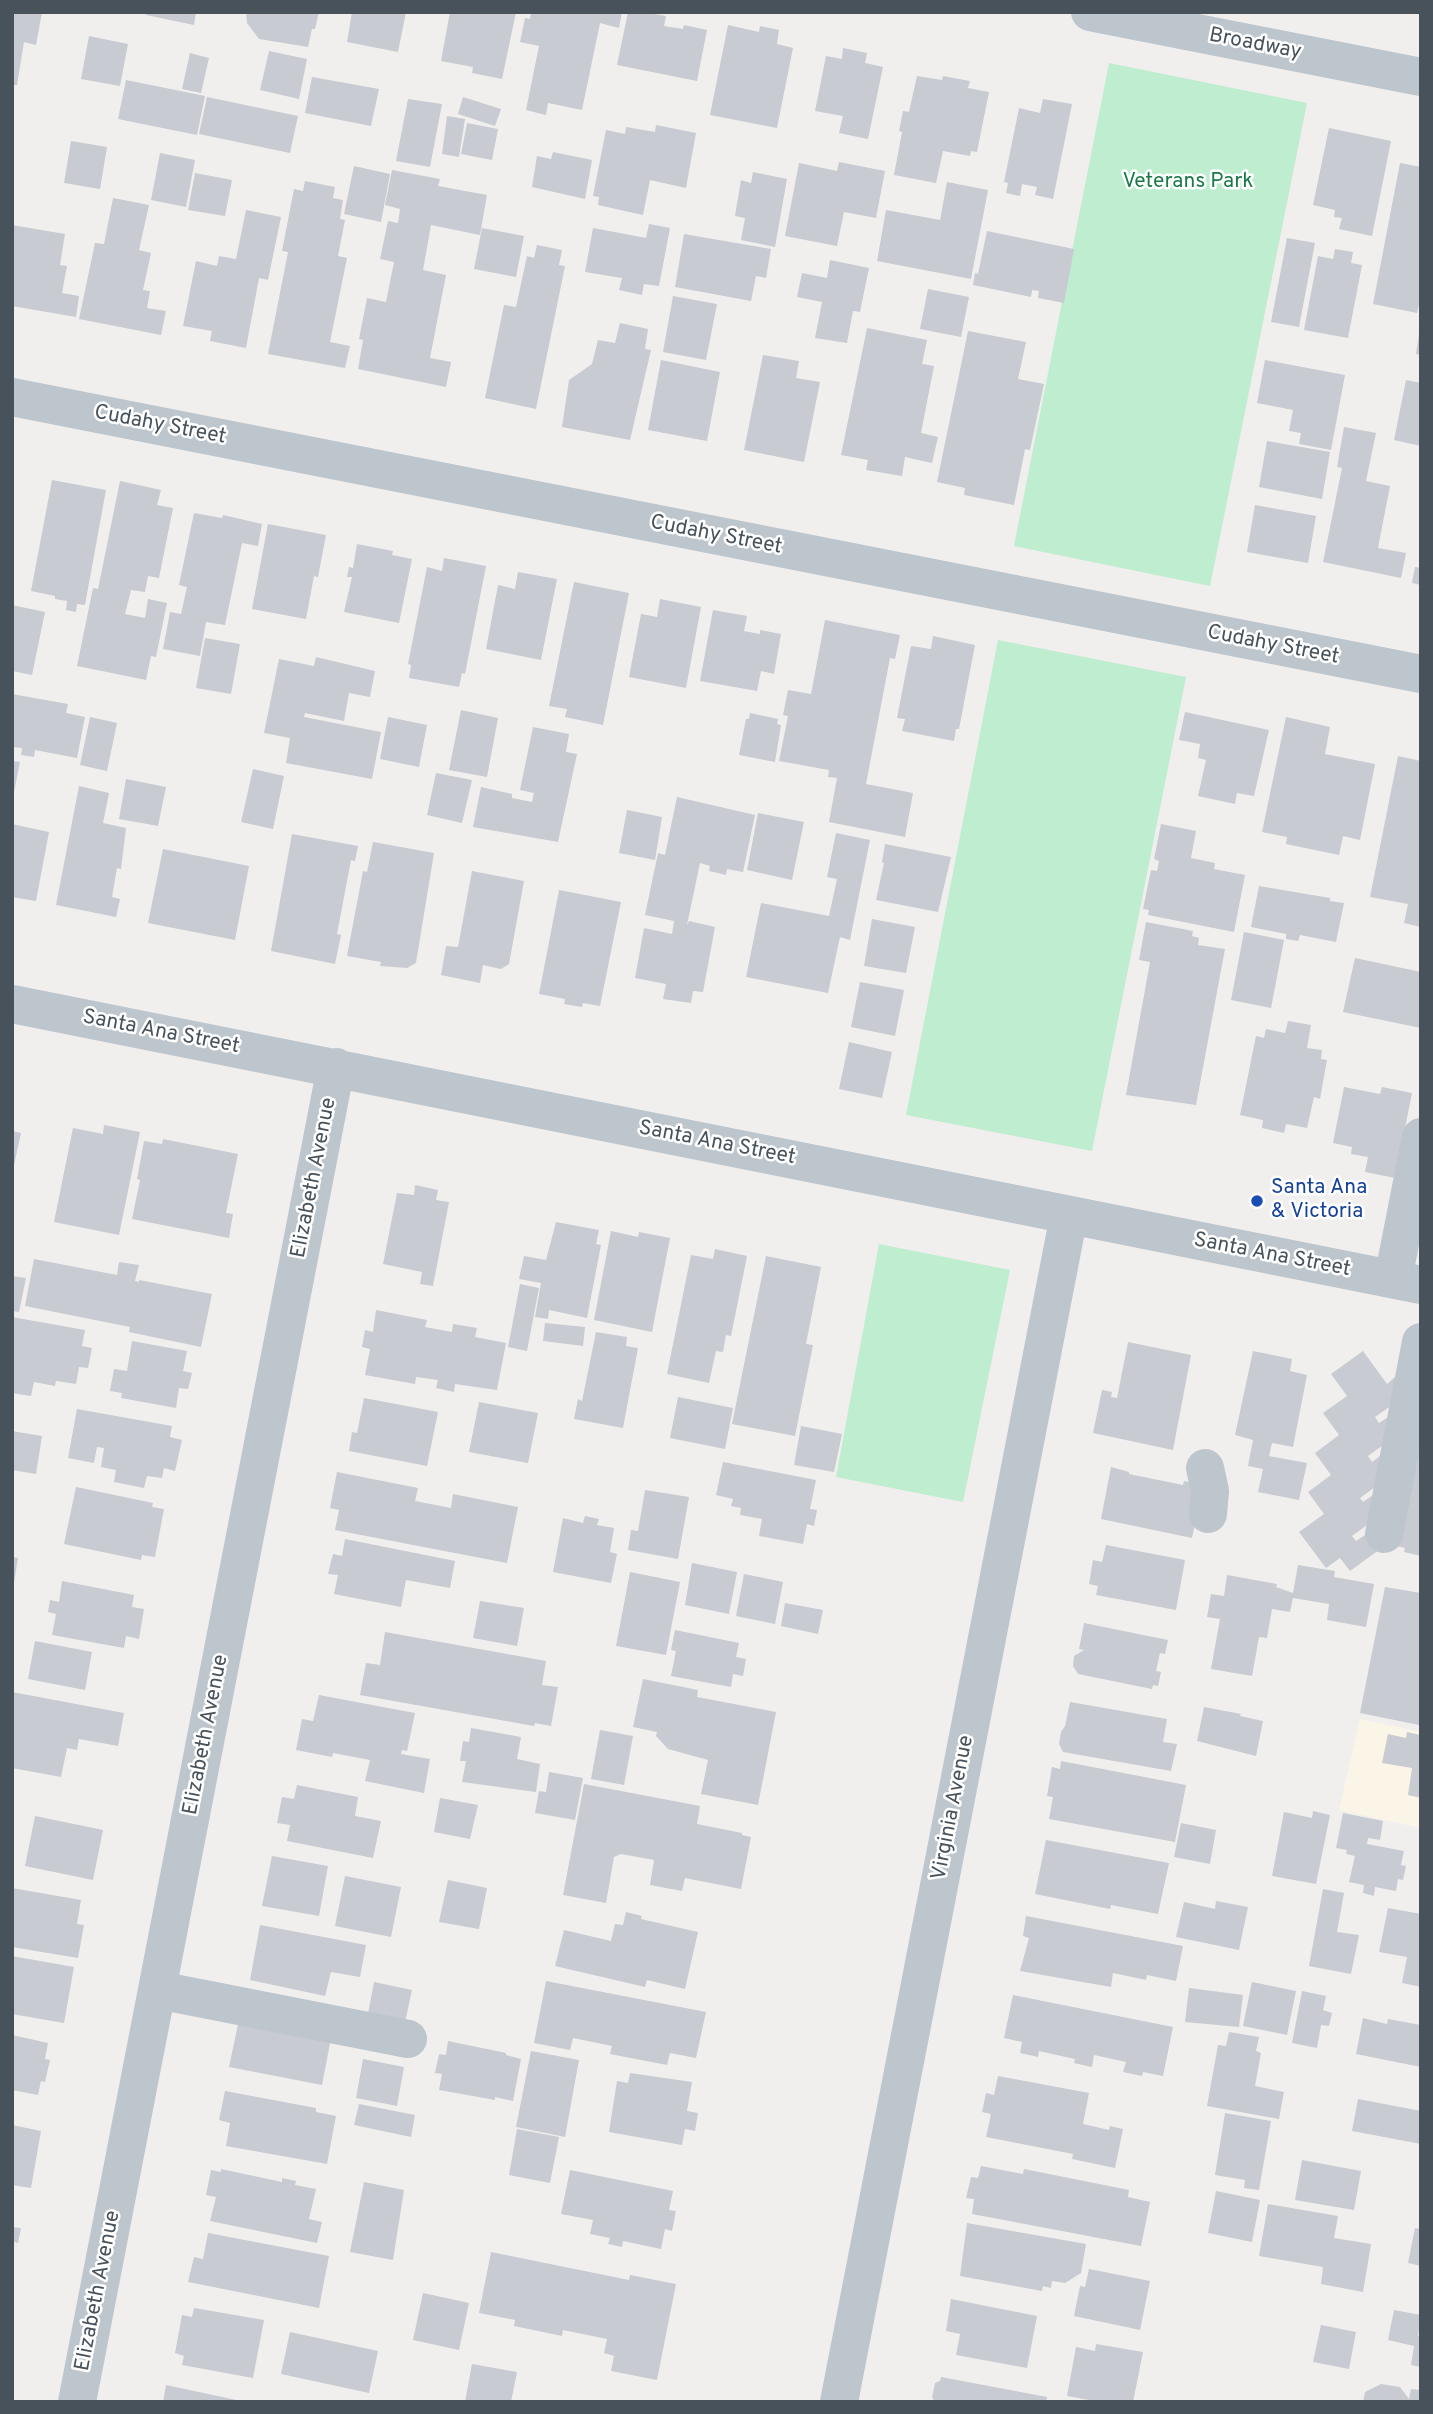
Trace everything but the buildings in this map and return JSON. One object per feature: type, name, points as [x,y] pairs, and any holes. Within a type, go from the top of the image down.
[{"type":"street","name":"Broadway","points":[[1090,12],[1421,77]]},
{"type":"street","name":"Cudahy Street","points":[[12,397],[1421,674]]},
{"type":"street","name":"Santa Ana Street","points":[[12,1004],[1407,1282]]},
{"type":"street","name":"Elizabeth Avenue","points":[[77,2402],[336,1067]]},
{"type":"street","points":[[1407,1282],[1421,1137]]},
{"type":"street","name":"Virginia Avenue","points":[[839,2402],[1069,1215]]},
{"type":"street","points":[[1384,1534],[1421,1342]]},
{"type":"street","points":[[1205,1468],[1210,1491],[1209,1514]]},
{"type":"street","points":[[158,1990],[408,2039]]},
{"type":"shaded area","points":[[1360,1719],[1421,1732],[1421,1828],[1339,1810]]},
{"type":"green space","name":"Veterans Park","points":[[1109,63],[1307,103],[1210,586],[1014,546]]},
{"type":"green space","points":[[998,640],[1186,677],[1092,1151],[906,1115]]},
{"type":"green space","points":[[879,1244],[1010,1270],[963,1502],[836,1477]]},
{"type":"place","name":"Santa Ana & Victoria","points":[[1257,1201]]}]
